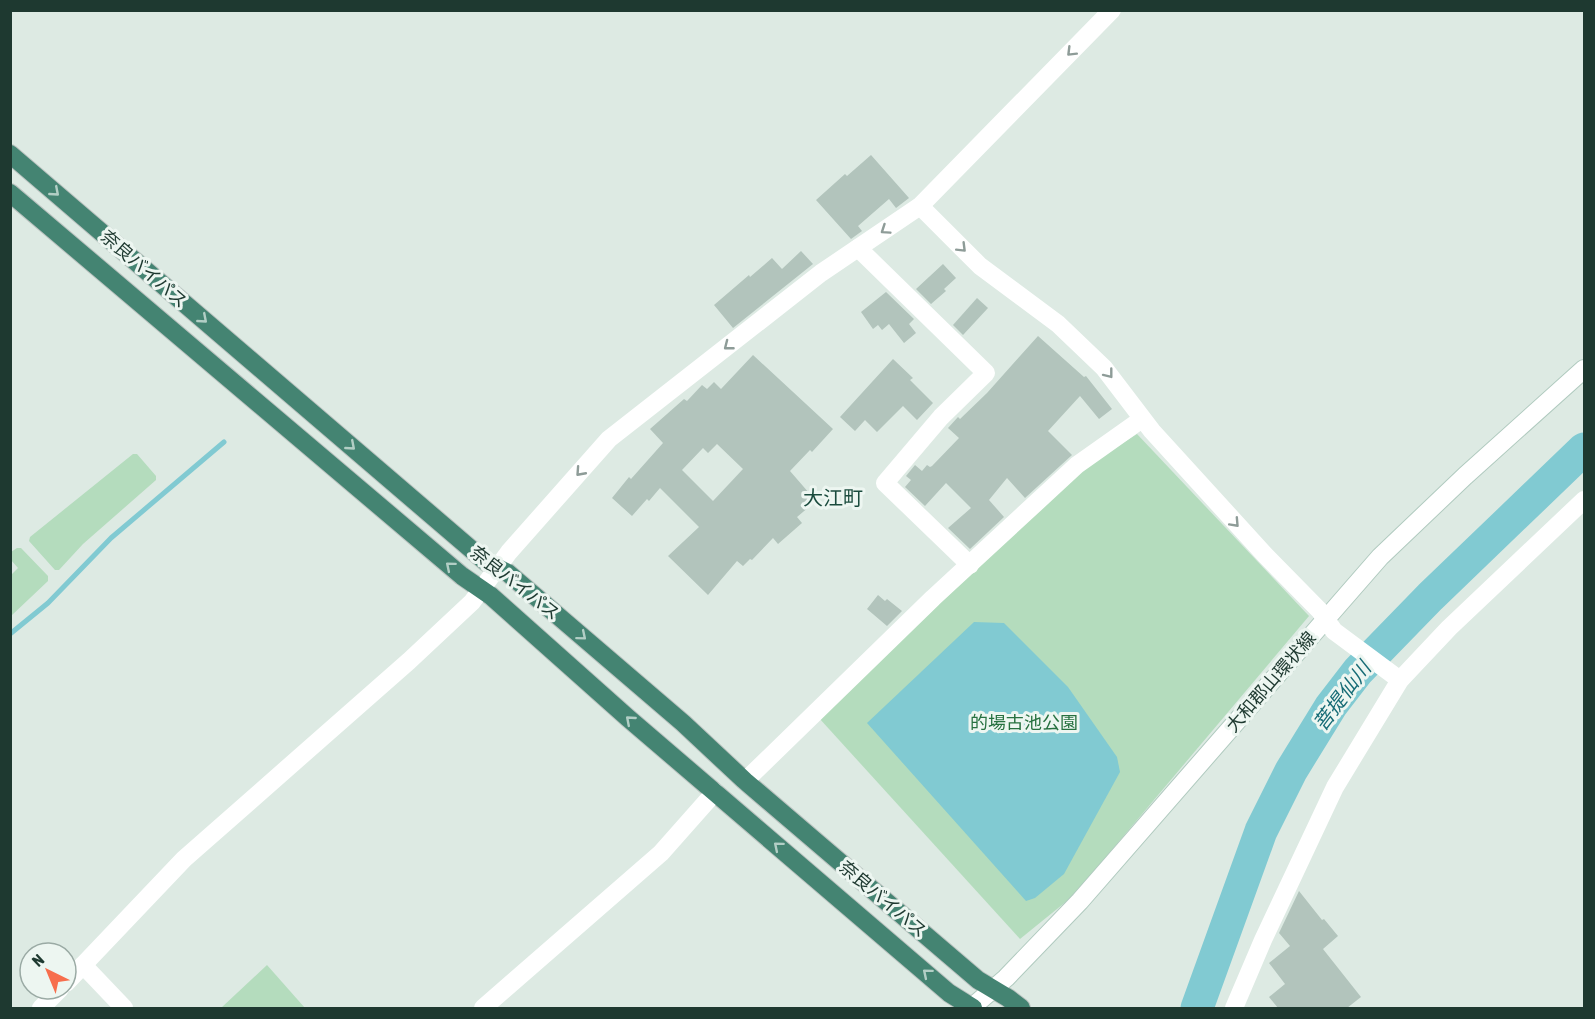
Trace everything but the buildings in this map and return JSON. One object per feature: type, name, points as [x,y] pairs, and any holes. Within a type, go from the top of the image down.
[{"type":"highway","name":"奈良バイパス","points":[[10,154],[486,562],[508,573],[684,723],[745,781],[978,980],[1021,1008]]},
{"type":"highway","name":"奈良バイパス","points":[[10,193],[481,590],[491,596],[628,718],[950,993],[972,1008]]},
{"type":"street","points":[[78,970],[184,859],[409,661],[472,602],[509,552],[609,439],[821,273],[920,206],[1112,10]]},
{"type":"street","points":[[920,206],[980,266],[1058,324],[1104,368],[1142,418],[1264,555],[1320,611],[1330,626],[1396,677]]},
{"type":"street","points":[[858,248],[986,373],[941,417],[885,483],[970,565]]},
{"type":"street","name":"大和郡山環状線","points":[[972,1008],[1006,978],[1080,901],[1330,626],[1380,557],[1584,369]]},
{"type":"street","points":[[745,781],[1077,465],[1142,418]]},
{"type":"street","points":[[1234,1008],[1263,940],[1335,787],[1396,677],[1584,500]]},
{"type":"street","points":[[483,1008],[661,853],[715,792]]},
{"type":"street","points":[[83,965],[124,1008]]},
{"type":"green space","name":"的場古池公園","points":[[1137,434],[1309,616],[1073,896],[1020,939],[819,718],[1083,468]]},
{"type":"green space","points":[[133,454],[137,454],[156,476],[156,480],[83,544],[59,570],[55,570],[29,541],[30,537]]},
{"type":"green space","points":[[21,548],[48,576],[48,581],[11,616],[11,575],[18,568],[11,560],[11,552]]},
{"type":"green space","points":[[267,965],[305,1008],[221,1008]]},
{"type":"water","points":[[974,622],[1004,623],[1068,687],[1117,757],[1120,772],[1064,874],[1035,898],[1026,901],[867,723]]},
{"type":"waterway","points":[[10,634],[48,603],[111,538],[224,442]]},
{"type":"waterway","name":"菩提仙川","points":[[1197,1008],[1261,831],[1291,771],[1331,706],[1358,671],[1430,597],[1584,449]]},
{"type":"district","name":"大江町","points":[[833,498]]}]
